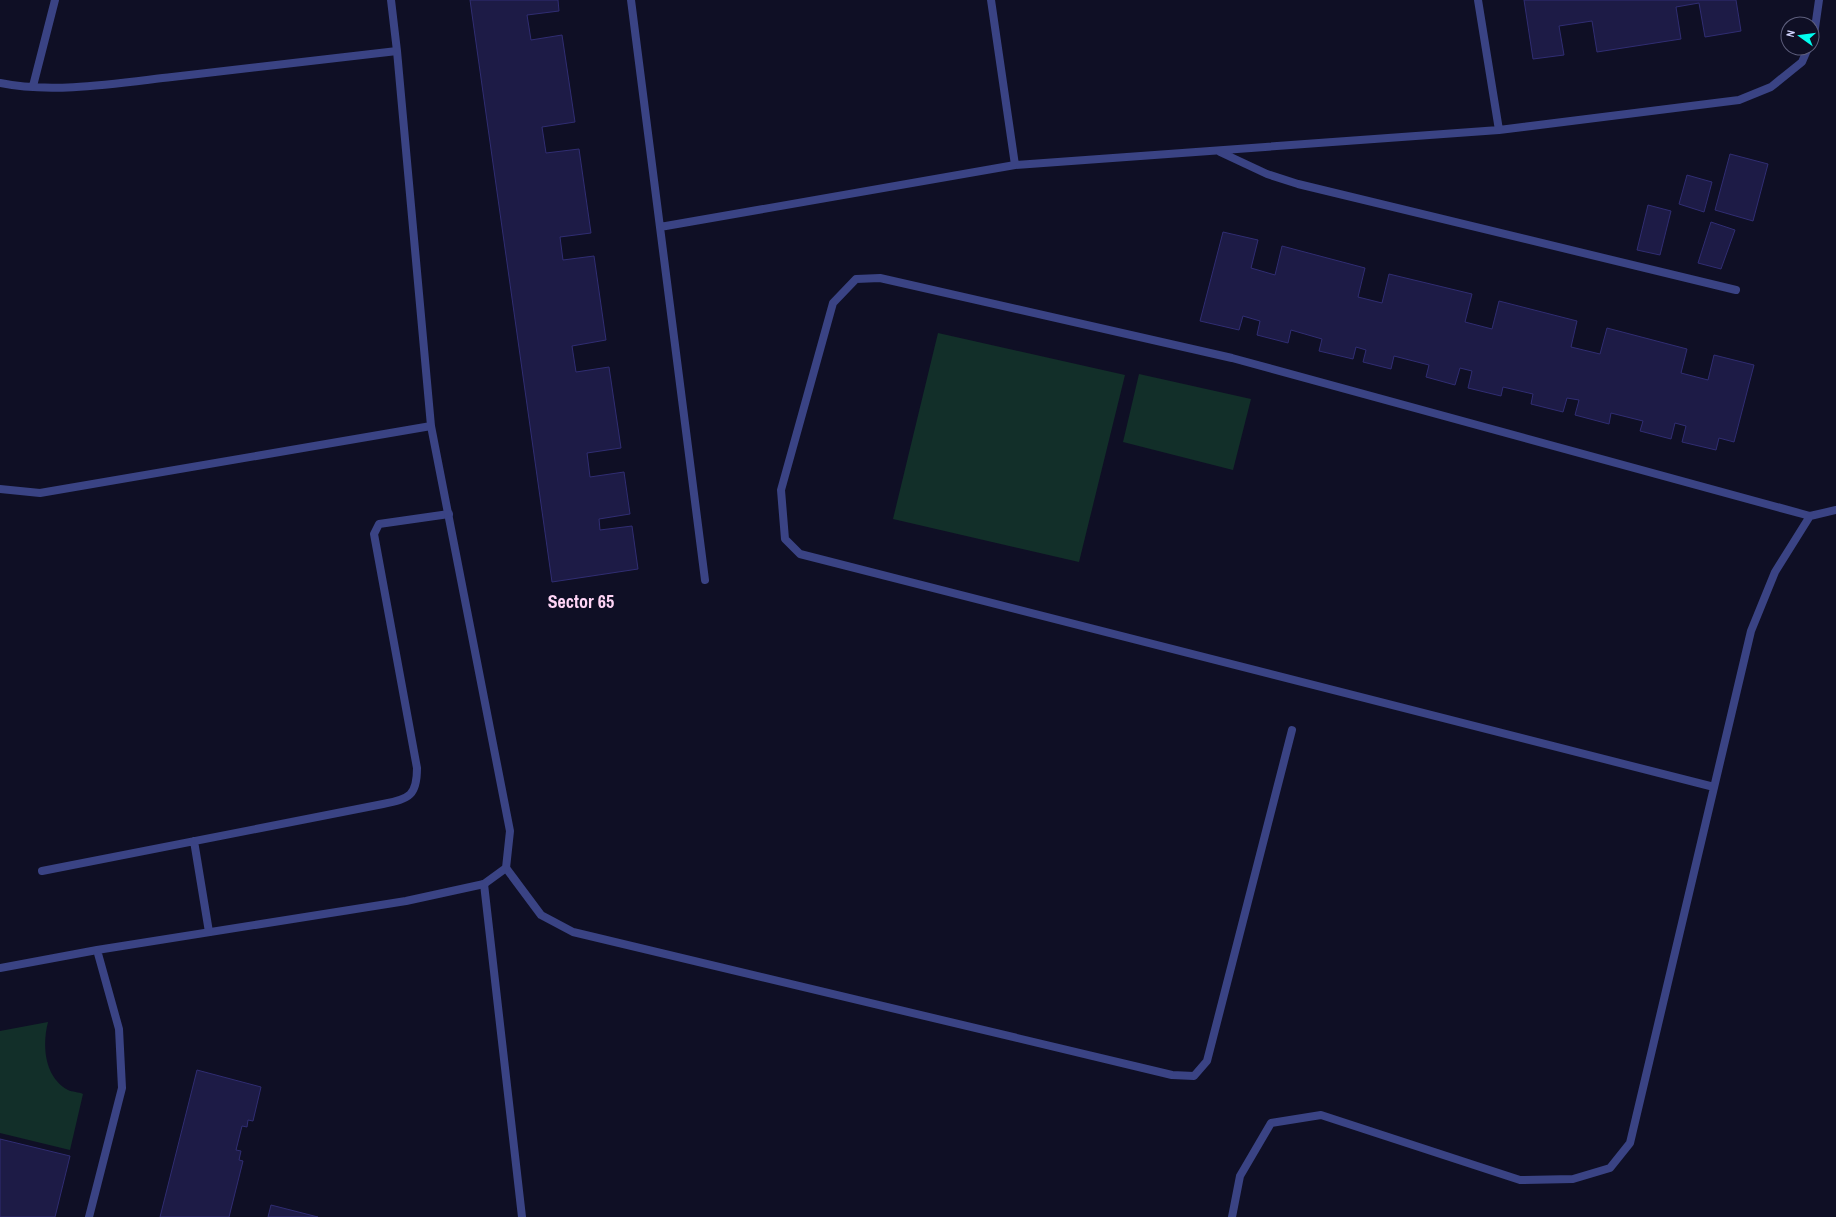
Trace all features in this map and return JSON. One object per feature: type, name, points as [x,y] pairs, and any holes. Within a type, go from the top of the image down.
[{"type":"street","points":[[33,86],[56,0]]},
{"type":"street","points":[[391,0],[397,51],[431,426],[510,831],[506,868],[541,915],[573,932],[1172,1075],[1194,1076],[1207,1061],[1292,730]]},
{"type":"street","points":[[631,0],[705,580]]},
{"type":"street","points":[[992,0],[1015,165]]},
{"type":"street","points":[[1478,0],[1499,130]]},
{"type":"street","points":[[1818,16],[1820,0]]},
{"type":"street","points":[[0,82],[11,85],[61,87],[122,83],[397,51]]},
{"type":"street","points":[[660,227],[1015,165],[1499,130],[1739,100],[1771,88],[1802,62],[1805,56]]},
{"type":"street","points":[[1218,151],[1267,174],[1298,184],[1736,290]]},
{"type":"street","points":[[1714,787],[800,554],[785,539],[781,490],[833,303],[856,279],[880,278],[1232,358],[1810,516],[1836,510]]},
{"type":"street","points":[[0,489],[40,492],[431,426]]},
{"type":"street","points":[[42,871],[391,803],[410,796],[417,784],[417,768],[374,534],[379,524],[449,514]]},
{"type":"street","points":[[1232,1217],[1240,1176],[1271,1123],[1321,1115],[1520,1180],[1573,1180],[1610,1168],[1630,1144],[1751,631],[1775,572],[1810,516]]},
{"type":"street","points":[[194,841],[209,932]]},
{"type":"street","points":[[0,968],[97,950],[406,901],[484,884],[506,868]]},
{"type":"street","points":[[484,884],[522,1217]]},
{"type":"street","points":[[89,1217],[122,1088],[119,1029],[97,950]]},
{"type":"green space","points":[[938,333],[1125,375],[1079,562],[893,519]]},
{"type":"green space","points":[[1139,374],[1251,399],[1233,470],[1123,442]]},
{"type":"green space","points":[[48,1022],[45,1050],[50,1069],[60,1084],[68,1090],[83,1094],[70,1150],[0,1133],[0,1031]]},
{"type":"building","points":[[470,0],[558,0],[559,11],[527,15],[531,40],[562,35],[575,122],[542,127],[546,153],[579,149],[591,233],[560,237],[563,260],[594,256],[606,340],[572,346],[576,372],[609,367],[621,448],[587,453],[590,477],[624,472],[630,514],[599,519],[600,530],[632,526],[638,569],[552,582]]},
{"type":"building","points":[[1524,0],[1736,0],[1741,31],[1705,37],[1699,3],[1676,7],[1681,39],[1597,52],[1592,21],[1559,26],[1564,55],[1533,59]]},
{"type":"building","points":[[1730,154],[1768,164],[1753,221],[1715,210]]},
{"type":"building","points":[[1687,175],[1712,182],[1704,212],[1679,204]]},
{"type":"building","points":[[1648,205],[1671,211],[1660,255],[1637,250]]},
{"type":"building","points":[[1711,222],[1735,230],[1721,269],[1698,263]]},
{"type":"building","points":[[1223,232],[1258,240],[1251,268],[1275,275],[1282,246],[1365,268],[1358,297],[1382,303],[1389,274],[1472,294],[1465,322],[1492,329],[1499,301],[1577,321],[1571,347],[1600,354],[1607,328],[1687,349],[1681,373],[1708,380],[1714,355],[1754,365],[1734,442],[1719,438],[1716,450],[1682,442],[1686,426],[1675,423],[1671,439],[1640,431],[1643,421],[1611,413],[1609,424],[1575,415],[1579,400],[1567,398],[1563,412],[1531,404],[1533,394],[1503,387],[1501,396],[1468,388],[1472,371],[1460,368],[1455,385],[1426,377],[1429,365],[1394,356],[1391,369],[1363,362],[1366,350],[1356,347],[1353,359],[1319,351],[1322,339],[1291,330],[1288,343],[1257,335],[1260,321],[1243,316],[1239,330],[1200,321]]},
{"type":"building","points":[[197,1070],[261,1087],[253,1121],[248,1120],[247,1127],[242,1126],[236,1150],[241,1151],[239,1160],[243,1161],[229,1217],[160,1217]]},
{"type":"building","points":[[0,1139],[70,1156],[55,1217],[0,1217]]},
{"type":"building","points":[[271,1205],[318,1217],[268,1217]]},
{"type":"district","name":"Sector 65","points":[[581,602]]}]
